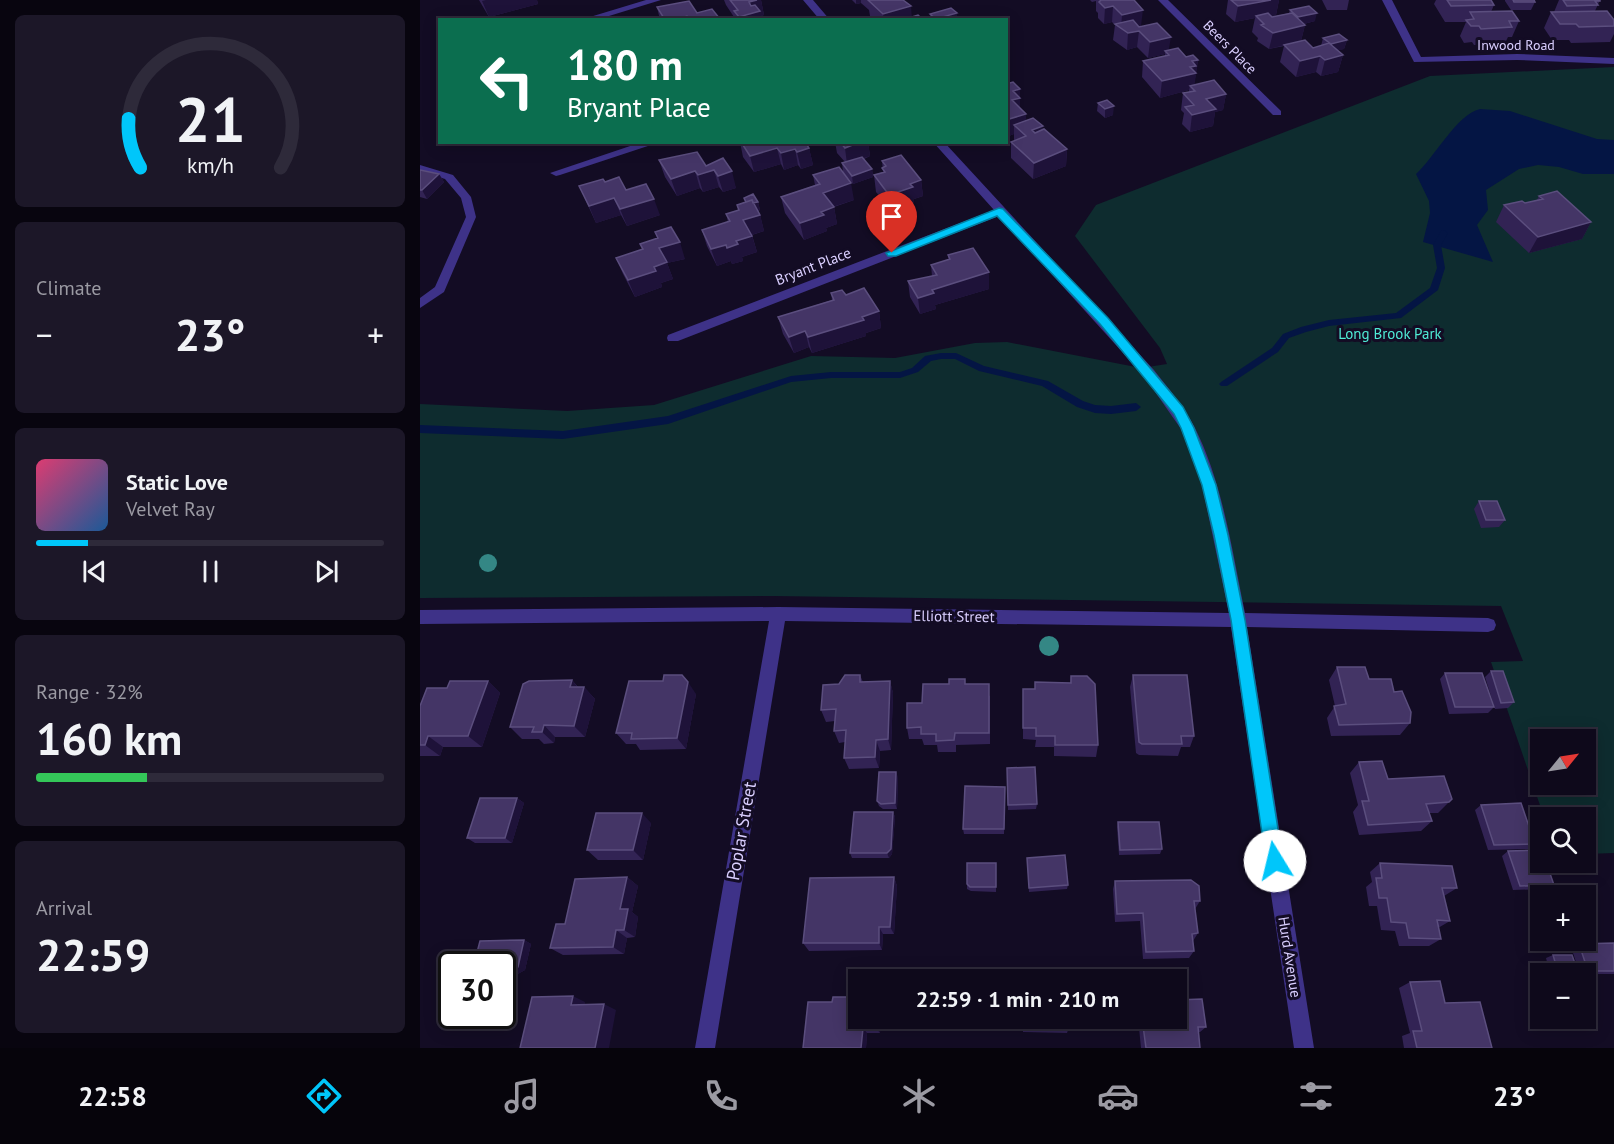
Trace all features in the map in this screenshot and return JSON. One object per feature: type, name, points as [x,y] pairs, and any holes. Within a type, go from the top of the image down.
[{"type":"street","points":[[591,18],[656,0]]},
{"type":"street","points":[[808,0],[824,18]]},
{"type":"street","name":"Beers Place","points":[[1163,0],[1277,113]]},
{"type":"street","name":"Inwood Road","points":[[1387,0],[1418,60],[1517,57],[1614,61]]},
{"type":"street","points":[[556,173],[649,144]]},
{"type":"street","name":"Hurd Avenue","points":[[940,144],[999,212],[1104,321],[1178,411],[1188,428],[1209,485],[1238,620],[1304,1048]]},
{"type":"street","name":"Bryant Place","points":[[673,338],[999,212]]},
{"type":"street","name":"Elliott Street","points":[[420,617],[778,614],[1488,626]]},
{"type":"street","name":"Poplar Street","points":[[705,1048],[778,614]]},
{"type":"lane","points":[[420,168],[449,177],[466,197],[471,217],[440,289],[420,304]]},
{"type":"green space","name":"Long Brook Park","points":[[1614,67],[1614,853],[1596,854],[1596,807],[1541,807],[1536,795],[1596,795],[1596,729],[1530,729],[1530,776],[1491,662],[1523,661],[1501,606],[773,596],[420,598],[420,404],[567,411],[654,405],[811,356],[895,358],[975,343],[1007,342],[1141,368],[1167,364],[1160,348],[1075,236],[1096,205],[1430,76]]},
{"type":"water","points":[[1480,109],[1510,111],[1597,139],[1614,140],[1614,174],[1583,174],[1559,167],[1538,165],[1519,169],[1486,190],[1488,210],[1477,225],[1493,262],[1423,242],[1430,213],[1429,201],[1416,174],[1454,128],[1471,113]]},
{"type":"building","points":[[730,0],[757,0],[749,2],[751,6],[755,5],[760,11],[739,17],[734,11],[738,10]]},
{"type":"building","points":[[868,0],[903,0],[911,6],[883,14]]},
{"type":"building","points":[[1101,0],[1134,0],[1143,10],[1122,15],[1113,6],[1105,8],[1099,2]]},
{"type":"building","points":[[1231,0],[1271,0],[1238,6]]},
{"type":"building","points":[[1447,0],[1491,0],[1494,5],[1451,6]]},
{"type":"building","points":[[1513,0],[1534,0],[1535,2],[1514,2]]},
{"type":"building","points":[[1563,0],[1600,1],[1595,1],[1598,5],[1567,6]]},
{"type":"building","points":[[689,1],[697,13],[712,9],[719,18],[688,18],[687,16],[664,18],[657,7]]},
{"type":"building","points":[[1309,6],[1317,13],[1298,17],[1290,10]]},
{"type":"building","points":[[951,8],[957,13],[940,18],[935,18],[930,14]]},
{"type":"building","points":[[1512,11],[1519,21],[1509,21],[1512,27],[1481,29],[1479,26],[1471,26],[1466,20],[1474,19],[1470,12]]},
{"type":"building","points":[[1607,11],[1614,20],[1614,26],[1579,27],[1576,24],[1560,24],[1551,12]]},
{"type":"building","points":[[1268,13],[1272,17],[1292,13],[1305,25],[1273,33],[1261,25],[1264,24],[1256,16]]},
{"type":"building","points":[[1133,20],[1139,27],[1157,23],[1171,37],[1150,42],[1139,31],[1128,33],[1115,24]]},
{"type":"building","points":[[1339,34],[1347,40],[1331,44],[1323,38]]},
{"type":"building","points":[[1305,40],[1313,48],[1329,43],[1343,55],[1325,60],[1320,56],[1300,61],[1284,45]]},
{"type":"building","points":[[1178,48],[1186,57],[1193,55],[1198,60],[1192,61],[1196,66],[1190,67],[1196,73],[1162,81],[1143,61],[1169,55],[1165,51]]},
{"type":"building","points":[[1214,80],[1226,94],[1206,99],[1216,109],[1192,115],[1185,107],[1194,105],[1183,93],[1195,91],[1190,86]]},
{"type":"building","points":[[1013,82],[1020,89],[1013,91],[1020,98],[1012,100],[1026,114],[1008,119],[1008,83]]},
{"type":"building","points":[[1107,100],[1114,106],[1105,109],[1098,103]]},
{"type":"building","points":[[1033,118],[1043,126],[1032,130],[1035,133],[1044,129],[1067,149],[1034,163],[1011,142],[1026,136],[1014,125]]},
{"type":"building","points":[[742,144],[806,144],[809,148],[797,152],[795,149],[781,153],[777,148],[750,156]]},
{"type":"building","points":[[842,144],[855,144],[845,148]]},
{"type":"building","points":[[697,152],[706,166],[723,158],[732,171],[718,176],[714,170],[698,175],[695,171],[671,179],[659,160]]},
{"type":"building","points":[[901,155],[921,180],[910,184],[913,187],[889,195],[874,175],[885,172],[882,168],[886,166],[882,161]]},
{"type":"building","points":[[862,157],[872,169],[852,176],[842,163]]},
{"type":"building","points":[[839,167],[851,183],[823,193],[834,207],[821,212],[824,215],[800,223],[781,197],[820,184],[813,175]]},
{"type":"building","points":[[420,170],[439,174],[422,190],[420,190]]},
{"type":"building","points":[[619,177],[626,190],[646,184],[654,199],[620,209],[614,198],[589,206],[579,186],[603,179],[605,182]]},
{"type":"building","points":[[1557,191],[1591,222],[1538,237],[1504,205],[1543,199],[1539,196]]},
{"type":"building","points":[[753,194],[758,202],[753,203],[752,200],[746,202],[744,198]]},
{"type":"building","points":[[752,200],[760,215],[743,220],[752,236],[736,241],[738,244],[727,248],[726,245],[711,249],[702,230],[730,221],[726,214],[739,210],[737,205]]},
{"type":"building","points":[[671,227],[680,242],[659,248],[667,262],[654,267],[656,271],[628,280],[616,258],[643,249],[640,244],[658,238],[655,232]]},
{"type":"building","points":[[973,248],[989,272],[932,290],[934,293],[918,298],[908,281],[937,275],[931,265],[950,259],[948,255]]},
{"type":"building","points":[[864,288],[879,311],[862,317],[864,320],[808,337],[805,331],[789,337],[778,317],[834,300],[831,293],[842,290],[846,295]]},
{"type":"building","points":[[1479,501],[1497,501],[1505,520],[1486,520]]},
{"type":"building","points":[[1337,667],[1365,667],[1369,679],[1391,679],[1394,692],[1402,691],[1411,712],[1410,723],[1339,725],[1334,706],[1346,704]]},
{"type":"building","points":[[1491,671],[1503,671],[1514,702],[1501,703]]},
{"type":"building","points":[[1445,673],[1482,673],[1494,707],[1455,707]]},
{"type":"building","points":[[664,675],[682,675],[688,682],[677,738],[631,739],[632,733],[616,733],[629,681],[663,681]]},
{"type":"building","points":[[845,675],[860,675],[860,682],[890,681],[888,739],[876,740],[875,757],[844,758],[846,730],[834,731],[836,709],[821,710],[823,685],[839,684]]},
{"type":"building","points":[[1133,675],[1187,675],[1194,736],[1181,736],[1182,744],[1142,744],[1139,742]]},
{"type":"building","points":[[1071,676],[1087,676],[1095,684],[1098,745],[1055,745],[1055,736],[1036,736],[1036,728],[1023,728],[1023,689],[1035,689],[1035,682],[1071,683]]},
{"type":"building","points":[[949,679],[965,679],[965,684],[989,684],[989,733],[955,733],[954,740],[936,741],[936,734],[921,734],[921,727],[907,728],[907,703],[922,703],[923,684],[949,684]]},
{"type":"building","points":[[572,680],[570,687],[584,687],[574,726],[544,725],[542,732],[532,732],[534,727],[510,727],[523,684],[529,681]]},
{"type":"building","points":[[450,681],[488,681],[468,736],[428,736],[425,745],[420,745],[420,706],[427,688],[447,688]]},
{"type":"building","points":[[1382,761],[1388,779],[1444,776],[1452,799],[1449,802],[1426,804],[1432,821],[1368,825],[1362,801],[1369,801],[1359,762]]},
{"type":"building","points":[[1035,767],[1037,804],[1008,805],[1007,768]]},
{"type":"building","points":[[879,772],[896,772],[895,803],[881,804],[877,801]]},
{"type":"building","points":[[965,786],[1005,787],[1004,829],[963,829]]},
{"type":"building","points":[[480,798],[517,798],[505,838],[467,838]]},
{"type":"building","points":[[1521,803],[1530,829],[1530,844],[1494,845],[1481,805]]},
{"type":"building","points":[[854,812],[893,812],[891,849],[887,853],[850,853]]},
{"type":"building","points":[[596,813],[642,813],[633,850],[587,850]]},
{"type":"building","points":[[1118,822],[1159,822],[1162,849],[1120,850]]},
{"type":"building","points":[[1530,850],[1530,873],[1550,873],[1554,885],[1520,886],[1508,851]]},
{"type":"building","points":[[1065,855],[1068,885],[1029,888],[1027,858]]},
{"type":"building","points":[[967,863],[996,863],[996,887],[970,887],[967,884]]},
{"type":"building","points":[[1380,863],[1452,866],[1457,888],[1442,888],[1450,921],[1437,920],[1441,939],[1409,938],[1406,923],[1391,922],[1387,898],[1379,898],[1376,878],[1382,878]]},
{"type":"building","points":[[627,877],[620,909],[628,909],[624,930],[616,930],[613,947],[550,948],[556,924],[565,924],[575,879]]},
{"type":"building","points":[[894,877],[890,927],[879,927],[879,943],[803,943],[810,878]]},
{"type":"building","points":[[1191,880],[1199,886],[1200,901],[1194,901],[1198,933],[1192,934],[1194,951],[1146,952],[1143,913],[1117,914],[1115,881]]},
{"type":"building","points":[[524,940],[518,967],[516,968],[516,951],[477,951],[480,941]]},
{"type":"building","points":[[1614,943],[1614,971],[1596,971],[1596,963],[1585,963],[1581,951],[1596,951],[1596,944]]},
{"type":"building","points":[[1553,955],[1572,955],[1575,963],[1555,963]]},
{"type":"building","points":[[1440,981],[1445,1003],[1480,1002],[1492,1048],[1417,1048],[1413,1031],[1422,1031],[1410,982]]},
{"type":"building","points":[[573,996],[571,1005],[604,1004],[595,1048],[520,1048],[532,997]]},
{"type":"building","points":[[833,997],[848,997],[848,1029],[863,1029],[861,1048],[803,1048],[808,1002],[832,1002]]},
{"type":"building","points":[[1202,999],[1206,1027],[1198,1027],[1200,1048],[1146,1048],[1143,1029],[1187,1029],[1187,1000]]},
{"type":"waterway","points":[[1224,384],[1275,350],[1286,336],[1329,323],[1398,316],[1434,290],[1441,268],[1437,245],[1444,233]]},
{"type":"waterway","points":[[420,429],[563,435],[668,420],[791,379],[831,375],[900,375],[915,370],[928,358],[941,356],[956,356],[982,369],[1045,383],[1080,404],[1095,409],[1136,407]]},
{"type":"route","points":[[892,253],[999,212],[1104,321],[1178,411],[1188,428],[1209,485],[1221,535],[1238,620],[1275,861]]}]
